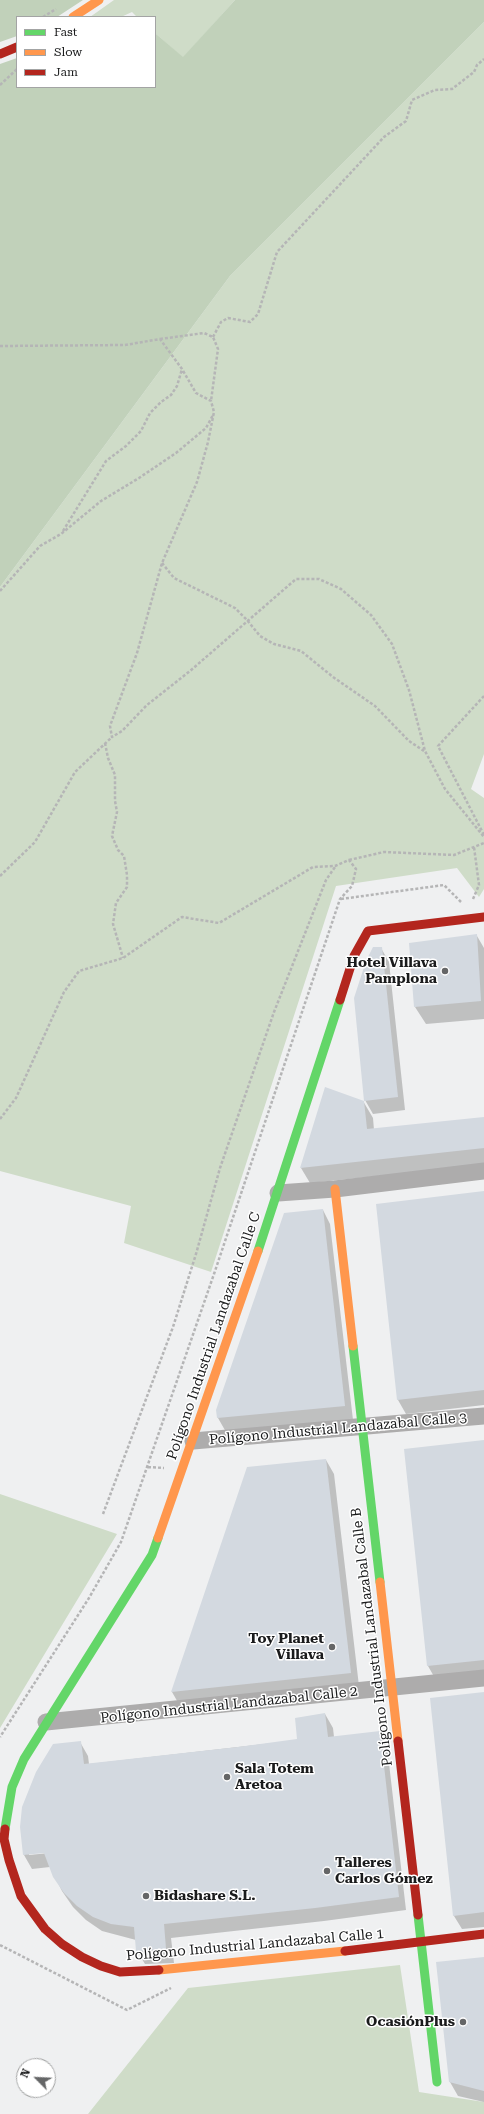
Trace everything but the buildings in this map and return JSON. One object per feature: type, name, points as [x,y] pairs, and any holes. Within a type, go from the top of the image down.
[{"type":"street","points":[[75,16],[99,0]]},
{"type":"street","points":[[0,54],[16,47]]},
{"type":"street","name":"Polígono Industrial Landazabal Calle C","points":[[4,1839],[7,1811],[12,1787],[24,1759],[152,1555],[193,1441],[278,1193],[354,956],[368,932],[484,917]]},
{"type":"street","points":[[278,1193],[335,1189],[484,1171]]},
{"type":"street","name":"Polígono Industrial Landazabal Calle B","points":[[335,1189],[437,2082]]},
{"type":"street","name":"Polígono Industrial Landazabal Calle 3","points":[[193,1441],[484,1416]]},
{"type":"street","name":"Polígono Industrial Landazabal Calle 2","points":[[46,1722],[392,1689],[484,1678]]},
{"type":"street","name":"Polígono Industrial Landazabal Calle 1","points":[[4,1839],[10,1865],[21,1896],[45,1929],[62,1944],[82,1957],[101,1966],[120,1972],[176,1969],[420,1943],[484,1934]]},
{"type":"path","points":[[213,337],[221,322],[228,318],[250,322],[258,314],[277,252],[384,137],[406,121],[412,100],[435,90],[452,89],[474,72],[477,65],[484,60]]},
{"type":"path","points":[[0,85],[16,70]]},
{"type":"path","points":[[0,346],[125,345],[204,333],[213,337],[218,349],[211,401],[214,412],[208,442],[197,482],[162,563],[137,653],[110,726],[112,737]]},
{"type":"path","points":[[160,339],[182,369],[196,393],[211,401]]},
{"type":"path","points":[[61,534],[106,460],[126,446],[141,431],[150,413],[171,395],[177,386],[182,369]]},
{"type":"path","points":[[0,592],[40,546],[61,534],[101,501],[139,478],[188,444],[206,428],[214,412]]},
{"type":"path","points":[[162,563],[174,578],[234,608],[247,620],[260,636],[274,644],[300,651],[333,677],[375,706],[409,741],[425,751]]},
{"type":"path","points":[[0,876],[35,842],[75,772],[105,742],[122,731],[146,705],[190,671],[296,579],[319,579],[341,589],[371,615],[392,644],[409,690],[425,751],[444,789],[484,836]]},
{"type":"path","points":[[484,696],[438,746],[484,836]]},
{"type":"path","points":[[105,742],[108,758],[116,775],[115,801],[117,812],[112,836],[118,850],[124,856],[127,875],[127,887],[116,903],[113,924],[123,958]]},
{"type":"path","points":[[0,1119],[16,1098],[64,992],[79,971],[123,958],[182,917],[219,923],[314,867],[335,866],[349,860],[384,852],[454,855],[484,843]]},
{"type":"path","points":[[472,902],[479,885],[474,847]]},
{"type":"path","points":[[0,1737],[89,1598],[121,1542],[212,1281],[340,899],[352,886],[356,868],[349,860]]},
{"type":"path","points":[[103,1514],[172,1327],[196,1254],[220,1168],[274,1012],[326,880],[335,866]]},
{"type":"path","points":[[340,899],[444,885],[463,903]]},
{"type":"path","points":[[0,1945],[127,2010],[178,1985]]},
{"type":"green space","points":[[0,0],[83,0],[59,16],[16,16],[16,36],[0,42]]},
{"type":"green space","points":[[114,0],[235,0],[183,58],[156,34],[156,16],[136,16],[132,12],[123,16],[91,16]]},
{"type":"green space","points":[[235,0],[484,0],[484,22],[230,276],[0,587],[0,64],[16,58],[16,88],[156,88],[156,34],[183,57]]},
{"type":"green space","points":[[484,22],[484,754],[471,789],[484,798],[484,889],[479,897],[457,868],[336,886],[211,1272],[124,1243],[131,1206],[0,1171],[0,587],[230,276]]},
{"type":"green space","points":[[0,1494],[117,1534],[0,1728]]},
{"type":"green space","points":[[400,1965],[419,2092],[484,2102],[484,2114],[88,2114],[188,1988]]},
{"type":"traffic: fast","points":[[258,1251],[340,1000]]},
{"type":"traffic: fast","points":[[353,1346],[380,1582]]},
{"type":"traffic: fast","points":[[5,1829],[12,1787],[24,1759],[152,1555],[158,1538]]},
{"type":"traffic: fast","points":[[418,1915],[437,2082]]},
{"type":"traffic: slow","points":[[75,16],[99,0]]},
{"type":"traffic: slow","points":[[335,1189],[353,1346]]},
{"type":"traffic: slow","points":[[158,1538],[258,1251]]},
{"type":"traffic: slow","points":[[380,1582],[398,1741]]},
{"type":"traffic: slow","points":[[159,1970],[345,1951]]},
{"type":"traffic: jam","points":[[0,54],[16,47]]},
{"type":"traffic: jam","points":[[340,1000],[354,956],[368,931],[484,917]]},
{"type":"traffic: jam","points":[[398,1741],[418,1915]]},
{"type":"traffic: jam","points":[[5,1829],[4,1839],[9,1860],[21,1896],[45,1929],[62,1944],[82,1957],[101,1966],[120,1972],[159,1970]]},
{"type":"traffic: jam","points":[[345,1951],[484,1934]]},
{"type":"place","name":"Hotel Villava Pamplona","points":[[445,971]]},
{"type":"place","name":"Toy Planet Villava","points":[[332,1647]]},
{"type":"place","name":"Sala Totem Aretoa","points":[[227,1777]]},
{"type":"place","name":"Talleres Carlos Gómez","points":[[327,1871]]},
{"type":"place","name":"Bidashare S.L.","points":[[146,1896]]},
{"type":"place","name":"OcasiónPlus","points":[[463,2022]]}]
